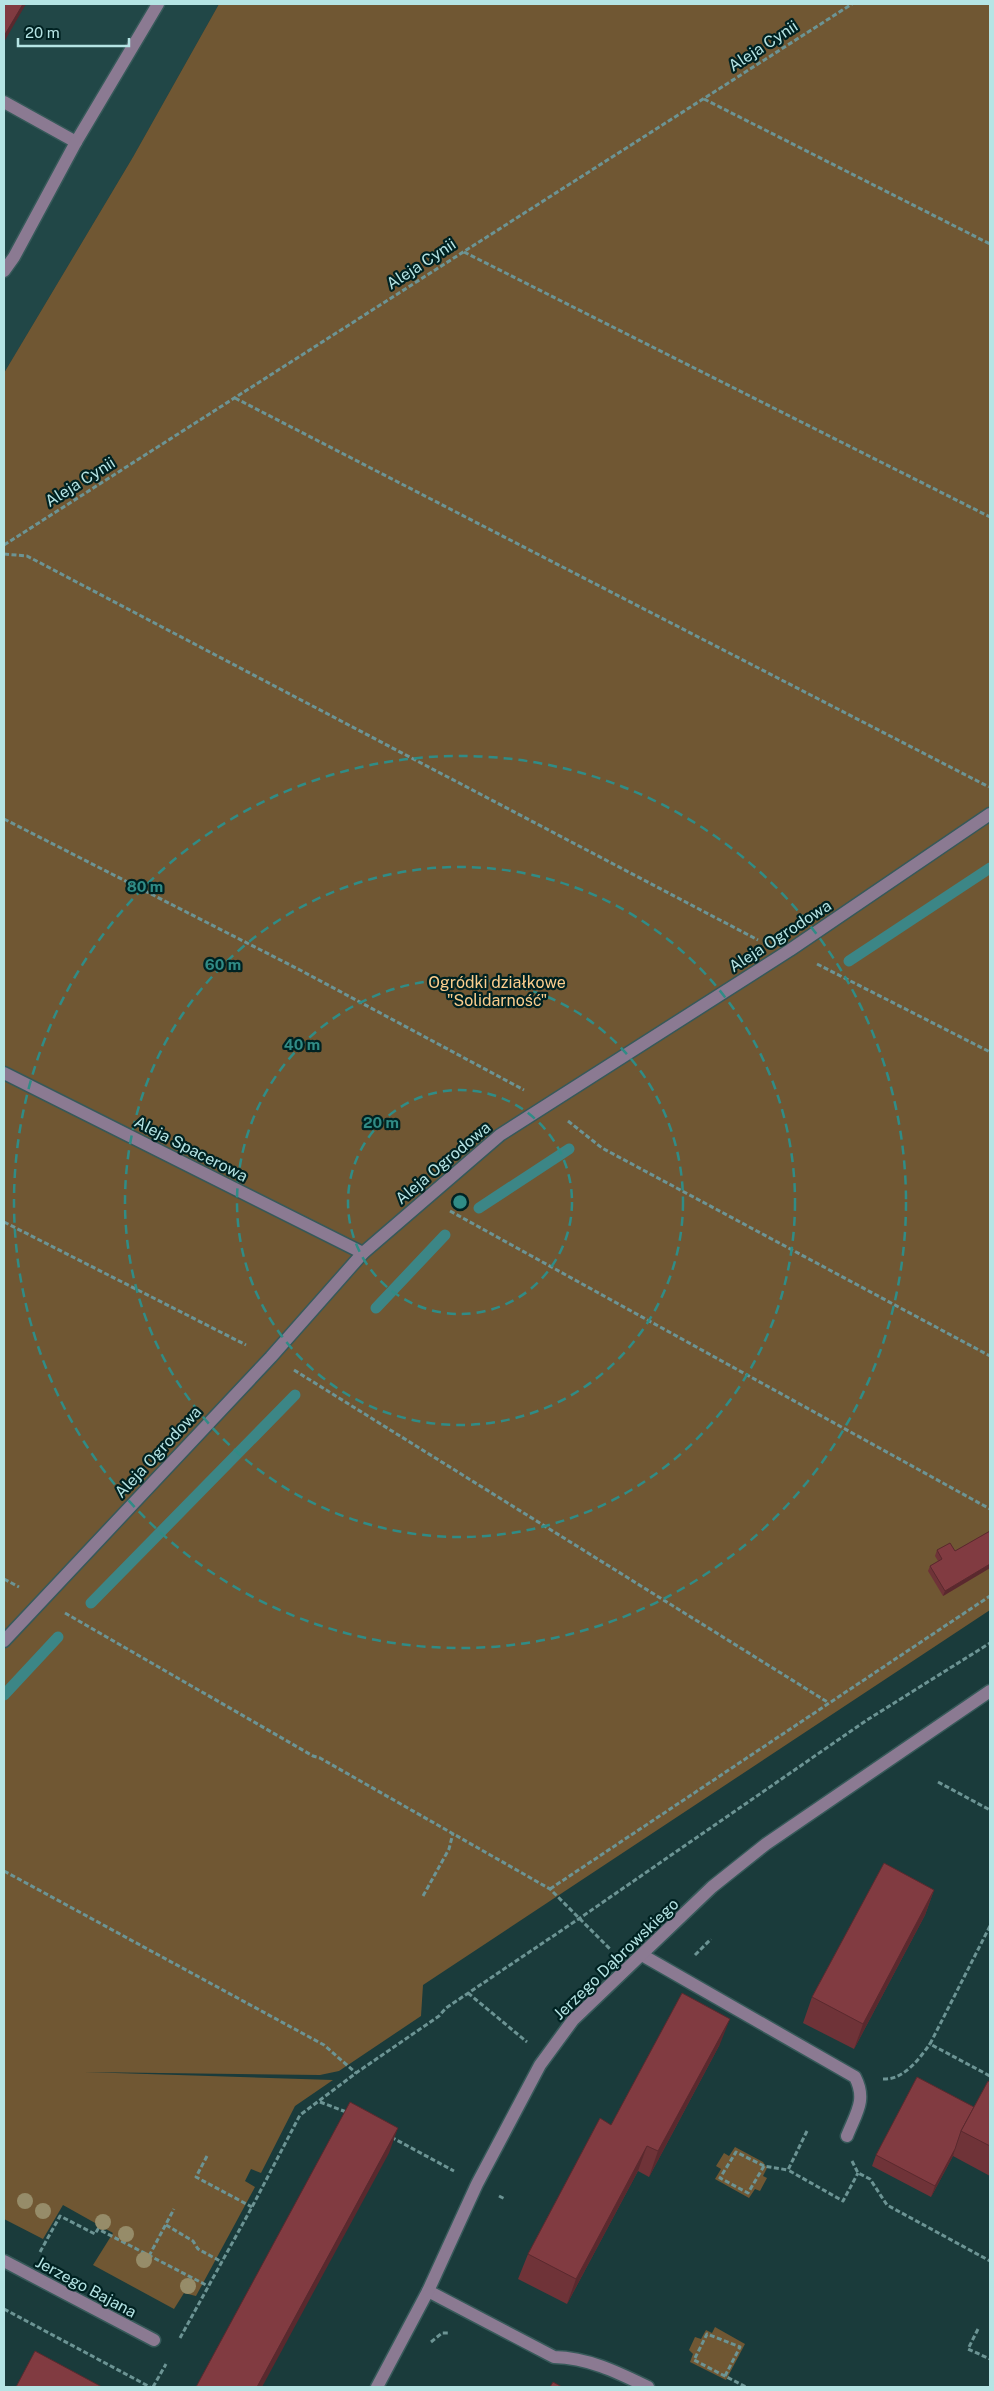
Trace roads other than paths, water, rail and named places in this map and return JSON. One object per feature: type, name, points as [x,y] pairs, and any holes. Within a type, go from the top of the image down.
[{"type":"street","points":[[4,271],[14,257],[76,142],[158,4]]},
{"type":"street","points":[[4,102],[76,142]]},
{"type":"street","name":"Aleja Ogrodowa","points":[[4,1640],[271,1357],[363,1253],[500,1135],[790,950],[990,814]]},
{"type":"street","name":"Aleja Spacerowa","points":[[4,1073],[363,1253]]},
{"type":"street","name":"Jerzego Dąbrowskiego","points":[[377,2387],[428,2291],[478,2184],[540,2065],[572,2020],[712,1887],[766,1844],[990,1691]]},
{"type":"street","points":[[642,1955],[855,2077],[860,2087],[862,2101],[847,2136]]},
{"type":"street","name":"Jerzego Bajana","points":[[4,2261],[154,2340]]},
{"type":"street","points":[[428,2291],[554,2357],[573,2357],[604,2365],[648,2387]]},
{"type":"waterway","points":[[849,961],[990,868]]},
{"type":"waterway","points":[[479,1208],[569,1149]]},
{"type":"waterway","points":[[376,1308],[445,1235]]},
{"type":"waterway","points":[[91,1603],[295,1395]]},
{"type":"waterway","points":[[4,1695],[58,1637]]},
{"type":"park label","name":"Ogródki działkowe \"Solidarność\"","points":[[497,991]]}]
